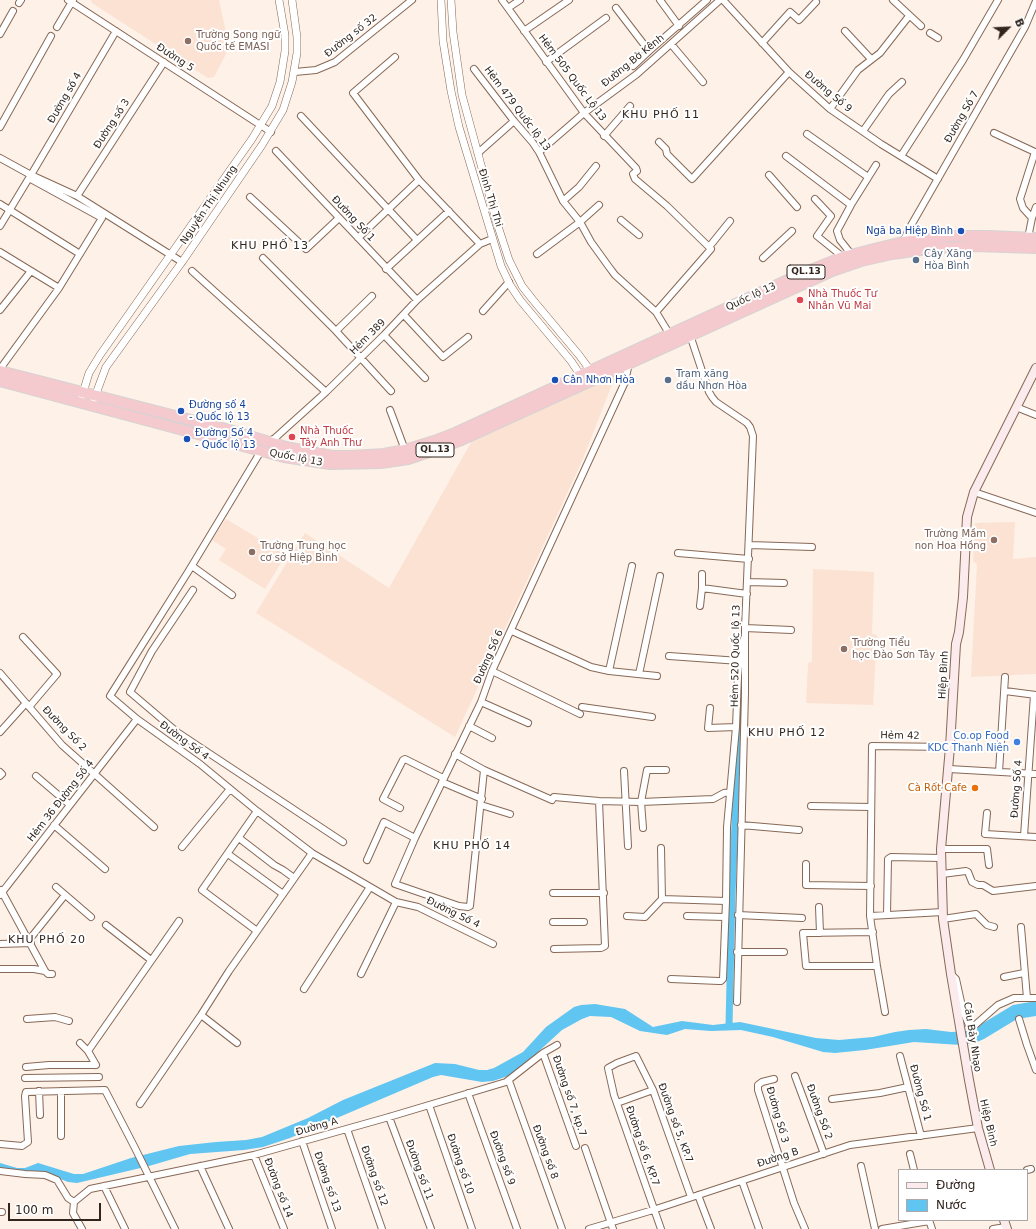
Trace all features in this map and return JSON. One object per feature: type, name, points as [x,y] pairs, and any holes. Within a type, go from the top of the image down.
[{"type":"highway","name":"Quốc lộ 13","points":[[94,400],[284,457],[330,464],[381,463],[408,459],[458,441],[670,335],[803,273],[847,256],[903,242],[937,238],[966,236],[1032,238]]},
{"type":"highway","name":"Quốc lộ 13","points":[[594,374],[629,363],[832,271],[861,261],[892,254],[942,248],[974,246],[1036,248]]},
{"type":"highway","name":"Quốc lộ 13","points":[[0,370],[81,397]]},
{"type":"highway","name":"Quốc lộ 13","points":[[0,381],[226,429],[286,447],[332,456],[367,456],[405,450],[434,441],[584,379]]},
{"type":"highway","points":[[261,451],[268,442]]},
{"type":"main road","name":"Hiệp Bình","points":[[955,997],[943,915],[941,853],[949,769],[956,644],[963,597],[967,517],[974,492],[1036,368]]},
{"type":"main road","name":"Cầu Bảy Nhạo","points":[[955,997],[969,1080]]},
{"type":"main road","name":"Hiệp Bình","points":[[969,1080],[978,1128],[990,1169]]},
{"type":"street","name":"Nguyễn Thị Nhung","points":[[81,397],[89,374],[100,356],[261,126],[276,96],[283,67],[285,35],[279,0]]},
{"type":"street","name":"Nguyễn Thị Nhung","points":[[94,400],[106,366],[182,262],[271,132],[283,110],[295,72],[297,37],[292,0]]},
{"type":"street","name":"Đường số 32","points":[[295,72],[316,70],[335,62],[412,0]]},
{"type":"street","name":"Đinh Thị Thi","points":[[441,0],[443,41],[453,102],[459,127],[501,266],[509,282],[528,310],[584,379]]},
{"type":"street","name":"Đinh Thị Thi","points":[[451,0],[453,32],[462,95],[501,237],[513,270],[532,300],[594,374]]},
{"type":"street","name":"Hẻm 505 Quốc Lộ 13","points":[[502,0],[584,113],[604,136],[636,168],[637,171],[633,174],[635,179],[667,206],[710,248]]},
{"type":"street","points":[[508,8],[520,0]]},
{"type":"street","points":[[524,31],[569,0]]},
{"type":"street","points":[[660,0],[678,26]]},
{"type":"street","points":[[633,66],[707,0]]},
{"type":"street","name":"Đường Số 9","points":[[722,0],[789,72],[830,109],[863,132],[938,179]]},
{"type":"street","name":"Đường Bờ Kênh","points":[[539,152],[584,113],[637,74],[722,0]]},
{"type":"street","points":[[893,0],[921,26]]},
{"type":"street","points":[[901,156],[963,60],[998,0]]},
{"type":"street","name":"Đường Số 7","points":[[903,242],[1025,27],[1036,0]]},
{"type":"street","name":"Đường 5","points":[[71,1],[271,132]]},
{"type":"street","points":[[56,27],[71,1]]},
{"type":"street","points":[[762,43],[790,12],[799,20],[816,2]]},
{"type":"street","points":[[616,8],[649,51]]},
{"type":"street","points":[[0,34],[13,11]]},
{"type":"street","points":[[830,109],[858,70],[880,53],[909,16]]},
{"type":"street","points":[[546,62],[606,18]]},
{"type":"street","name":"Đường số 4","points":[[32,175],[116,31]]},
{"type":"street","points":[[845,31],[871,60]]},
{"type":"street","points":[[930,33],[938,38]]},
{"type":"street","points":[[0,127],[51,36]]},
{"type":"street","points":[[671,44],[703,82]]},
{"type":"street","points":[[395,57],[353,93],[419,180],[480,244]]},
{"type":"street","name":"Đường số 3","points":[[78,196],[164,62]]},
{"type":"street","name":"Hẻm 479 Quốc lộ 13","points":[[474,69],[539,152],[563,201],[580,222],[591,242],[615,275],[656,312],[670,335]]},
{"type":"street","points":[[659,142],[666,149],[667,154],[692,179],[789,72]]},
{"type":"street","points":[[863,132],[889,94],[902,82]]},
{"type":"street","points":[[604,136],[630,106]]},
{"type":"street","points":[[301,116],[417,240]]},
{"type":"street","name":"Hẻm 479 Quốc lộ 13","points":[[478,153],[514,121]]},
{"type":"street","points":[[994,133],[1035,152],[1020,198],[1023,208],[1032,218]]},
{"type":"street","points":[[807,134],[868,177]]},
{"type":"street","name":"Đường Số 1","points":[[276,151],[386,269],[417,300]]},
{"type":"street","points":[[786,156],[851,205]]},
{"type":"street","points":[[0,158],[32,175],[78,196],[182,262]]},
{"type":"street","points":[[847,256],[837,231],[876,165]]},
{"type":"street","points":[[563,201],[579,187],[596,166]]},
{"type":"street","points":[[769,176],[797,207]]},
{"type":"street","points":[[0,226],[29,178],[102,218],[59,288],[0,370]]},
{"type":"street","points":[[358,238],[419,180]]},
{"type":"street","points":[[250,197],[306,249],[339,218]]},
{"type":"street","points":[[815,198],[831,216],[817,236],[847,256]]},
{"type":"street","points":[[0,204],[80,254]]},
{"type":"street","points":[[537,254],[580,222],[599,205]]},
{"type":"street","points":[[1032,238],[1032,218],[1036,207]]},
{"type":"street","points":[[386,269],[449,211]]},
{"type":"street","points":[[621,220],[639,236]]},
{"type":"street","points":[[656,312],[710,248],[730,221]]},
{"type":"street","points":[[763,258],[792,231]]},
{"type":"street","name":"Hẻm 389","points":[[268,442],[275,438],[326,392],[404,315],[417,300],[480,244],[492,239]]},
{"type":"street","points":[[0,252],[59,288]]},
{"type":"street","points":[[263,258],[336,331],[391,391]]},
{"type":"street","points":[[0,310],[3,302],[31,271]]},
{"type":"street","points":[[192,271],[326,392]]},
{"type":"street","points":[[483,311],[509,282]]},
{"type":"street","points":[[336,331],[372,296]]},
{"type":"street","points":[[404,315],[443,357],[468,337]]},
{"type":"street","points":[[384,335],[425,378]]},
{"type":"street","name":"Hẻm 520 Quốc lộ 13","points":[[690,335],[712,397],[716,402],[747,423],[752,431],[753,458],[750,545],[745,628],[745,693],[737,952],[737,1002]]},
{"type":"street","name":"Đường Số 6","points":[[482,802],[470,906],[459,906],[395,884],[415,838],[480,702],[492,671],[512,631],[531,586],[625,382],[629,363]]},
{"type":"street","points":[[1016,407],[1036,415]]},
{"type":"street","points":[[390,410],[405,450]]},
{"type":"street","name":"Đường Số 4","points":[[261,451],[192,566],[110,696],[137,719],[200,764],[257,811],[312,853],[396,902],[418,907],[493,944]]},
{"type":"street","points":[[974,492],[1036,513]]},
{"type":"street","points":[[750,545],[812,547]]},
{"type":"street","points":[[678,553],[749,559]]},
{"type":"street","points":[[192,566],[232,595]]},
{"type":"street","points":[[609,671],[632,566]]},
{"type":"street","points":[[700,606],[702,574]]},
{"type":"street","points":[[639,674],[660,576]]},
{"type":"street","points":[[748,582],[784,583]]},
{"type":"street","points":[[702,588],[747,594]]},
{"type":"street","points":[[193,590],[152,651],[130,692],[177,732],[343,842]]},
{"type":"street","points":[[745,628],[791,630]]},
{"type":"street","points":[[512,631],[591,668],[657,676]]},
{"type":"street","points":[[671,979],[721,981],[723,979],[726,917],[727,828],[736,727],[741,646],[745,636]]},
{"type":"street","points":[[0,732],[57,674],[23,637]]},
{"type":"street","points":[[143,643],[152,651]]},
{"type":"street","points":[[669,656],[740,661]]},
{"type":"street","points":[[492,671],[580,714]]},
{"type":"street","name":"Đường Số 2","points":[[0,673],[62,745],[154,827]]},
{"type":"street","points":[[999,772],[1005,677]]},
{"type":"street","points":[[1005,691],[1035,695]]},
{"type":"street","name":"Đường Số 4","points":[[1024,836],[1035,695]]},
{"type":"street","points":[[480,702],[528,723]]},
{"type":"street","points":[[582,707],[652,717]]},
{"type":"street","points":[[710,708],[708,728],[736,727]]},
{"type":"street","name":"Hẻm 36 Đường Số 4","points":[[1,892],[137,719]]},
{"type":"street","points":[[469,726],[492,738]]},
{"type":"street","name":"Hẻm 42","points":[[871,806],[872,746],[950,748]]},
{"type":"street","points":[[456,754],[484,770],[553,798],[641,802],[713,799],[724,793],[730,792]]},
{"type":"street","points":[[400,808],[384,800],[383,797],[403,760],[406,759],[482,802],[510,814]]},
{"type":"street","points":[[949,769],[1036,774]]},
{"type":"street","points":[[482,802],[484,770]]},
{"type":"street","points":[[643,828],[641,802],[646,770],[666,770]]},
{"type":"street","points":[[624,771],[628,846]]},
{"type":"street","points":[[0,772],[2,774],[0,776]]},
{"type":"street","points":[[36,776],[70,805]]},
{"type":"street","points":[[182,847],[230,789]]},
{"type":"street","points":[[554,949],[604,948],[605,946],[599,801]]},
{"type":"street","points":[[811,806],[871,806],[870,916],[885,1012]]},
{"type":"street","points":[[257,811],[202,890],[257,931]]},
{"type":"street","points":[[987,813],[986,834],[1036,837]]},
{"type":"street","points":[[367,860],[384,822],[415,838]]},
{"type":"street","points":[[54,825],[105,869]]},
{"type":"street","points":[[741,825],[799,830]]},
{"type":"street","points":[[239,838],[274,865],[294,878]]},
{"type":"street","points":[[627,916],[645,918],[662,899],[661,848]]},
{"type":"street","points":[[887,915],[888,859],[891,857],[987,849],[989,865]]},
{"type":"street","points":[[140,1104],[229,971],[312,853]]},
{"type":"street","points":[[228,854],[283,894]]},
{"type":"street","points":[[806,864],[806,885],[871,886]]},
{"type":"street","points":[[942,874],[966,871],[968,872],[972,882],[978,885],[983,885],[993,891],[1036,886]]},
{"type":"street","points":[[56,887],[91,917]]},
{"type":"street","points":[[304,989],[370,887]]},
{"type":"street","points":[[1,892],[49,972],[34,969],[1,969]]},
{"type":"street","points":[[553,893],[604,893]]},
{"type":"street","points":[[0,944],[30,941],[65,895]]},
{"type":"street","points":[[662,899],[726,901]]},
{"type":"street","points":[[361,974],[396,902]]},
{"type":"street","points":[[819,907],[820,933]]},
{"type":"street","points":[[870,916],[976,914],[987,925],[994,927]]},
{"type":"street","points":[[738,915],[802,918]]},
{"type":"street","points":[[687,916],[726,917]]},
{"type":"street","points":[[88,1051],[179,921]]},
{"type":"street","points":[[553,922],[584,922]]},
{"type":"street","points":[[106,925],[151,960]]},
{"type":"street","points":[[1022,927],[1024,973],[1027,998]]},
{"type":"street","points":[[872,932],[803,933],[806,966],[877,966]]},
{"type":"street","points":[[737,952],[784,952]]},
{"type":"street","points":[[1004,977],[1024,973]]},
{"type":"street","points":[[951,974],[956,979],[963,1011],[969,1025],[975,1025],[998,1005],[1014,998],[1036,998]]},
{"type":"street","points":[[201,1015],[237,1043]]},
{"type":"street","points":[[27,1019],[55,1017],[69,1021]]},
{"type":"street","points":[[1020,1019],[1026,1045],[1036,1070]]},
{"type":"street","points":[[26,1067],[49,1065],[96,1065],[88,1051],[80,1043]]},
{"type":"street","name":"Đường A","points":[[74,1202],[90,1189],[254,1155],[509,1081],[544,1053],[557,1045]]},
{"type":"street","name":"Đường số 7, kp.7","points":[[544,1053],[576,1146]]},
{"type":"street","name":"Đường số 6, KP.7","points":[[636,1056],[608,1068],[617,1102],[661,1229]]},
{"type":"street","name":"Đường số 5, KP.7","points":[[636,1056],[653,1090],[691,1197]]},
{"type":"street","name":"Đường Số 1","points":[[900,1056],[921,1136]]},
{"type":"street","name":"Đường Số 2","points":[[795,1076],[824,1154]]},
{"type":"street","points":[[25,1078],[99,1077]]},
{"type":"street","name":"Đường Số 3","points":[[774,1080],[762,1082],[758,1085],[758,1090],[782,1168]]},
{"type":"street","name":"Đường số 8","points":[[509,1081],[562,1229]]},
{"type":"street","points":[[832,1099],[908,1087]]},
{"type":"street","points":[[0,1144],[22,1146],[27,1144],[28,1125],[26,1092],[105,1090],[175,1229]]},
{"type":"street","points":[[617,1102],[653,1090]]},
{"type":"street","points":[[39,1091],[40,1114]]},
{"type":"street","points":[[61,1091],[61,1136]]},
{"type":"street","name":"Đường số 9","points":[[468,1093],[517,1229]]},
{"type":"street","name":"Đường số 10","points":[[429,1105],[472,1229]]},
{"type":"street","name":"Đường số 11","points":[[389,1117],[431,1229]]},
{"type":"street","name":"Đường B","points":[[590,1229],[612,1226],[691,1197],[850,1145],[978,1128]]},
{"type":"street","name":"Đường số 12","points":[[347,1129],[382,1229]]},
{"type":"street","name":"Đường số 13","points":[[302,1141],[332,1229]]},
{"type":"street","name":"Đường số 7, kp.7","points":[[584,1148],[612,1226]]},
{"type":"street","points":[[910,1154],[914,1169]]},
{"type":"street","name":"Đường số 14","points":[[254,1155],[284,1229]]},
{"type":"street","points":[[200,1166],[229,1229]]},
{"type":"street","points":[[861,1166],[875,1229]]},
{"type":"street","points":[[782,1168],[805,1229]]},
{"type":"street","points":[[0,1171],[45,1175],[56,1180],[68,1198],[74,1202],[73,1213],[82,1229]]},
{"type":"street","points":[[742,1181],[759,1229]]},
{"type":"street","points":[[104,1186],[126,1229]]},
{"type":"street","points":[[698,1195],[711,1229]]},
{"type":"street","points":[[882,1229],[924,1221]]},
{"type":"street","points":[[993,1229],[1006,1225]]},
{"type":"shaded area","name":"Trường Song ngữ Quốc tế EMASI","points":[[91,0],[219,0],[227,37],[226,54],[214,77],[208,78],[92,3]]},
{"type":"shaded area","points":[[617,372],[582,461],[455,737],[256,613],[305,533],[389,588],[473,439]]},
{"type":"shaded area","name":"Trường Trung học cơ sở Hiệp Bình","points":[[226,519],[286,555],[265,589],[219,560],[226,549],[212,540]]},
{"type":"shaded area","points":[[1015,522],[1013,559],[1036,557],[1036,674],[971,677],[977,564],[973,561],[975,523]]},
{"type":"shaded area","name":"Trường Tiểu học Đào Sơn Tây","points":[[813,569],[874,572],[872,634],[877,635],[873,705],[806,703],[808,663],[812,662]]},
{"type":"water","points":[[1036,1001],[1036,1016],[1017,1019],[977,1042],[961,1045],[914,1042],[835,1053],[823,1052],[773,1037],[741,1030],[711,1031],[685,1029],[667,1035],[640,1031],[611,1017],[590,1016],[562,1030],[514,1074],[493,1081],[482,1082],[441,1075],[433,1077],[290,1138],[263,1147],[190,1154],[149,1166],[77,1183],[68,1182],[58,1178],[0,1169],[0,1163],[17,1168],[25,1168],[38,1163],[74,1174],[83,1174],[131,1158],[179,1146],[246,1140],[262,1137],[308,1118],[343,1100],[435,1063],[455,1064],[479,1070],[494,1068],[523,1052],[546,1027],[574,1007],[581,1005],[595,1004],[625,1009],[653,1027],[682,1021],[713,1025],[740,1022],[816,1038],[839,1040],[873,1037],[909,1030],[926,1029],[951,1032],[970,1031],[1013,1005]]},
{"type":"waterway","points":[[729,1026],[732,893],[742,662]]},
{"type":"place","name":"Trường Song ngữ Quốc tế EMASI","points":[[188,41]]},
{"type":"place","name":"Ngã ba Hiệp Bình","points":[[961,231]]},
{"type":"place","name":"Cây Xăng Hòa Bình","points":[[916,260]]},
{"type":"place","name":"Nhà Thuốc Tư Nhân Vū Mai","points":[[800,300]]},
{"type":"place","name":"Cân Nhơn Hòa","points":[[555,380]]},
{"type":"place","name":"Trạm xăng dầu Nhơn Hòa","points":[[668,380]]},
{"type":"place","name":"Đường số 4 - Quốc lộ 13","points":[[181,411]]},
{"type":"place","name":"Nhà Thuốc Tây Anh Thư","points":[[292,437]]},
{"type":"place","name":"Đường Số 4 - Quốc lộ 13","points":[[187,439]]},
{"type":"place","name":"Trường Mầm non Hoa Hồng","points":[[994,540]]},
{"type":"place","name":"Trường Trung học cơ sở Hiệp Bình","points":[[252,552]]},
{"type":"place","name":"Trường Tiểu học Đào Sơn Tây","points":[[844,649]]},
{"type":"place","name":"Co.op Food KDC Thanh Niên","points":[[1017,742]]},
{"type":"place","name":"Cà Rốt Cafe","points":[[975,788]]},
{"type":"district","name":"KHU PHỐ 11","points":[[661,115]]},
{"type":"district","name":"KHU PHỐ 13","points":[[270,246]]},
{"type":"district","name":"KHU PHỐ 12","points":[[787,733]]},
{"type":"district","name":"KHU PHỐ 14","points":[[472,846]]},
{"type":"district","name":"KHU PHỐ 20","points":[[47,940]]}]
